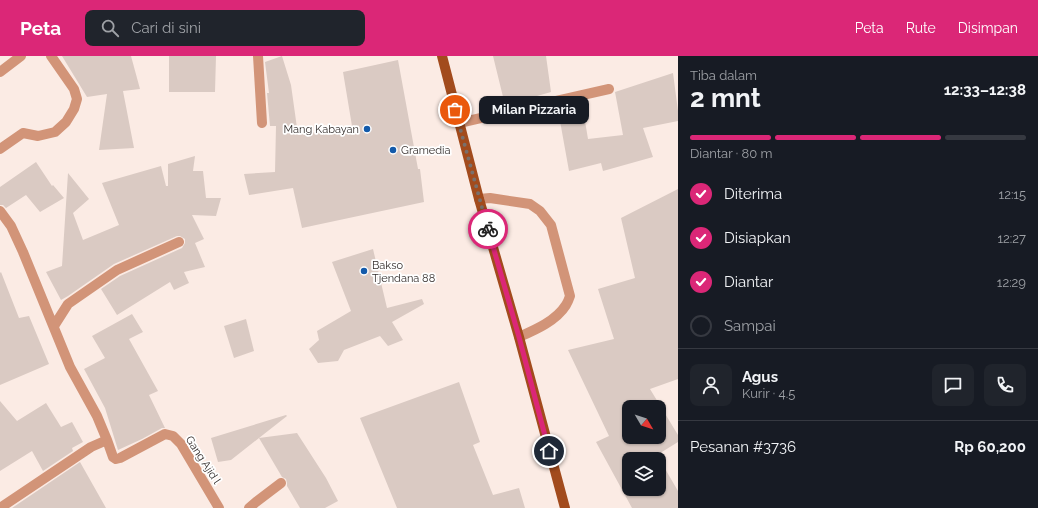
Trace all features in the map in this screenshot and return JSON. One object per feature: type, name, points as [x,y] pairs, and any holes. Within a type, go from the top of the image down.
[{"type":"main road","points":[[442,56],[479,199],[519,337],[564,508]]},
{"type":"street","points":[[0,72],[21,56]]},
{"type":"street","points":[[0,149],[23,133],[38,136],[55,132],[66,122],[74,109],[77,99],[74,89],[51,56]]},
{"type":"street","points":[[258,56],[262,123]]},
{"type":"street","points":[[459,123],[609,89]]},
{"type":"street","points":[[479,199],[490,198],[530,204],[540,211],[550,225],[570,296],[566,305],[556,317],[537,329],[519,337]]},
{"type":"street","points":[[0,212],[10,226],[23,252],[70,366],[97,416],[107,440],[91,447],[0,508]]},
{"type":"street","points":[[54,326],[68,304],[117,270],[179,242]]},
{"type":"street","name":"Gang Ajid l","points":[[107,440],[113,457],[116,459],[165,434],[173,436],[181,444],[220,508]]},
{"type":"street","points":[[249,508],[281,483]]},
{"type":"building","points":[[62,56],[131,56],[140,89],[123,91],[134,148],[99,150],[107,94],[87,97]]},
{"type":"building","points":[[169,56],[216,56],[215,92],[169,92]]},
{"type":"building","points":[[282,56],[291,85],[298,135],[352,126],[343,72],[398,60],[418,169],[420,169],[424,202],[302,228],[293,188],[249,195],[244,174],[275,172],[276,126],[270,126],[267,93],[269,93],[265,62]]},
{"type":"building","points":[[493,56],[546,56],[551,92],[505,105]]},
{"type":"building","points":[[673,73],[678,121],[643,128],[653,157],[603,171],[601,163],[569,171],[560,121],[584,115],[588,139],[623,135],[615,92]]},
{"type":"building","points":[[195,156],[193,171],[203,171],[206,198],[221,198],[216,216],[192,215],[204,239],[195,243],[205,267],[184,272],[189,283],[174,290],[170,282],[117,315],[101,289],[120,276],[182,248],[185,243],[185,239],[177,236],[114,264],[61,300],[46,272],[62,266],[68,173],[89,199],[73,213],[83,240],[119,225],[102,183],[161,166],[166,186],[168,186],[168,164]]},
{"type":"building","points":[[36,162],[52,186],[53,185],[64,198],[40,212],[26,195],[6,208],[3,205],[0,205],[0,187]]},
{"type":"building","points":[[678,189],[678,379],[650,389],[657,400],[622,400],[622,444],[666,444],[666,415],[678,435],[678,442],[662,452],[622,452],[622,490],[596,442],[609,436],[568,350],[614,339],[598,289],[635,278],[621,218]]},
{"type":"building","points":[[373,249],[387,308],[422,299],[424,304],[392,322],[403,340],[388,346],[380,336],[344,350],[338,361],[318,363],[309,349],[319,340],[317,331],[351,311],[332,262]]},
{"type":"building","points":[[1,272],[19,318],[29,316],[49,364],[0,385],[0,273]]},
{"type":"building","points":[[132,314],[143,332],[129,339],[158,391],[149,395],[165,428],[162,428],[118,450],[105,408],[84,369],[105,358],[92,336]]},
{"type":"building","points":[[246,319],[254,351],[234,358],[224,326]]},
{"type":"building","points":[[459,382],[480,442],[473,445],[493,495],[519,488],[525,508],[397,508],[360,418]]},
{"type":"building","points":[[0,401],[17,421],[46,403],[61,427],[72,422],[83,442],[72,448],[73,451],[43,471],[32,451],[0,471]]},
{"type":"building","points":[[286,415],[287,416],[231,460],[218,462],[211,438]]},
{"type":"building","points":[[297,433],[326,478],[338,501],[325,508],[300,508],[287,486],[286,479],[282,477],[259,438]]},
{"type":"building","points":[[80,462],[106,508],[12,508]]},
{"type":"building","points":[[666,470],[678,491],[678,508],[632,508],[625,496],[666,496]]},
{"type":"way so far","points":[[455,110],[488,229]]},
{"type":"place","name":"Milan Pizzaria","points":[[455,110]]},
{"type":"place","name":"Mang Kabayan","points":[[367,129]]},
{"type":"place","name":"Gramedia","points":[[393,150]]},
{"type":"place","name":"Bakso Tjendana 88","points":[[364,271]]},
{"type":"route","points":[[488,229],[519,337],[549,451]]}]
